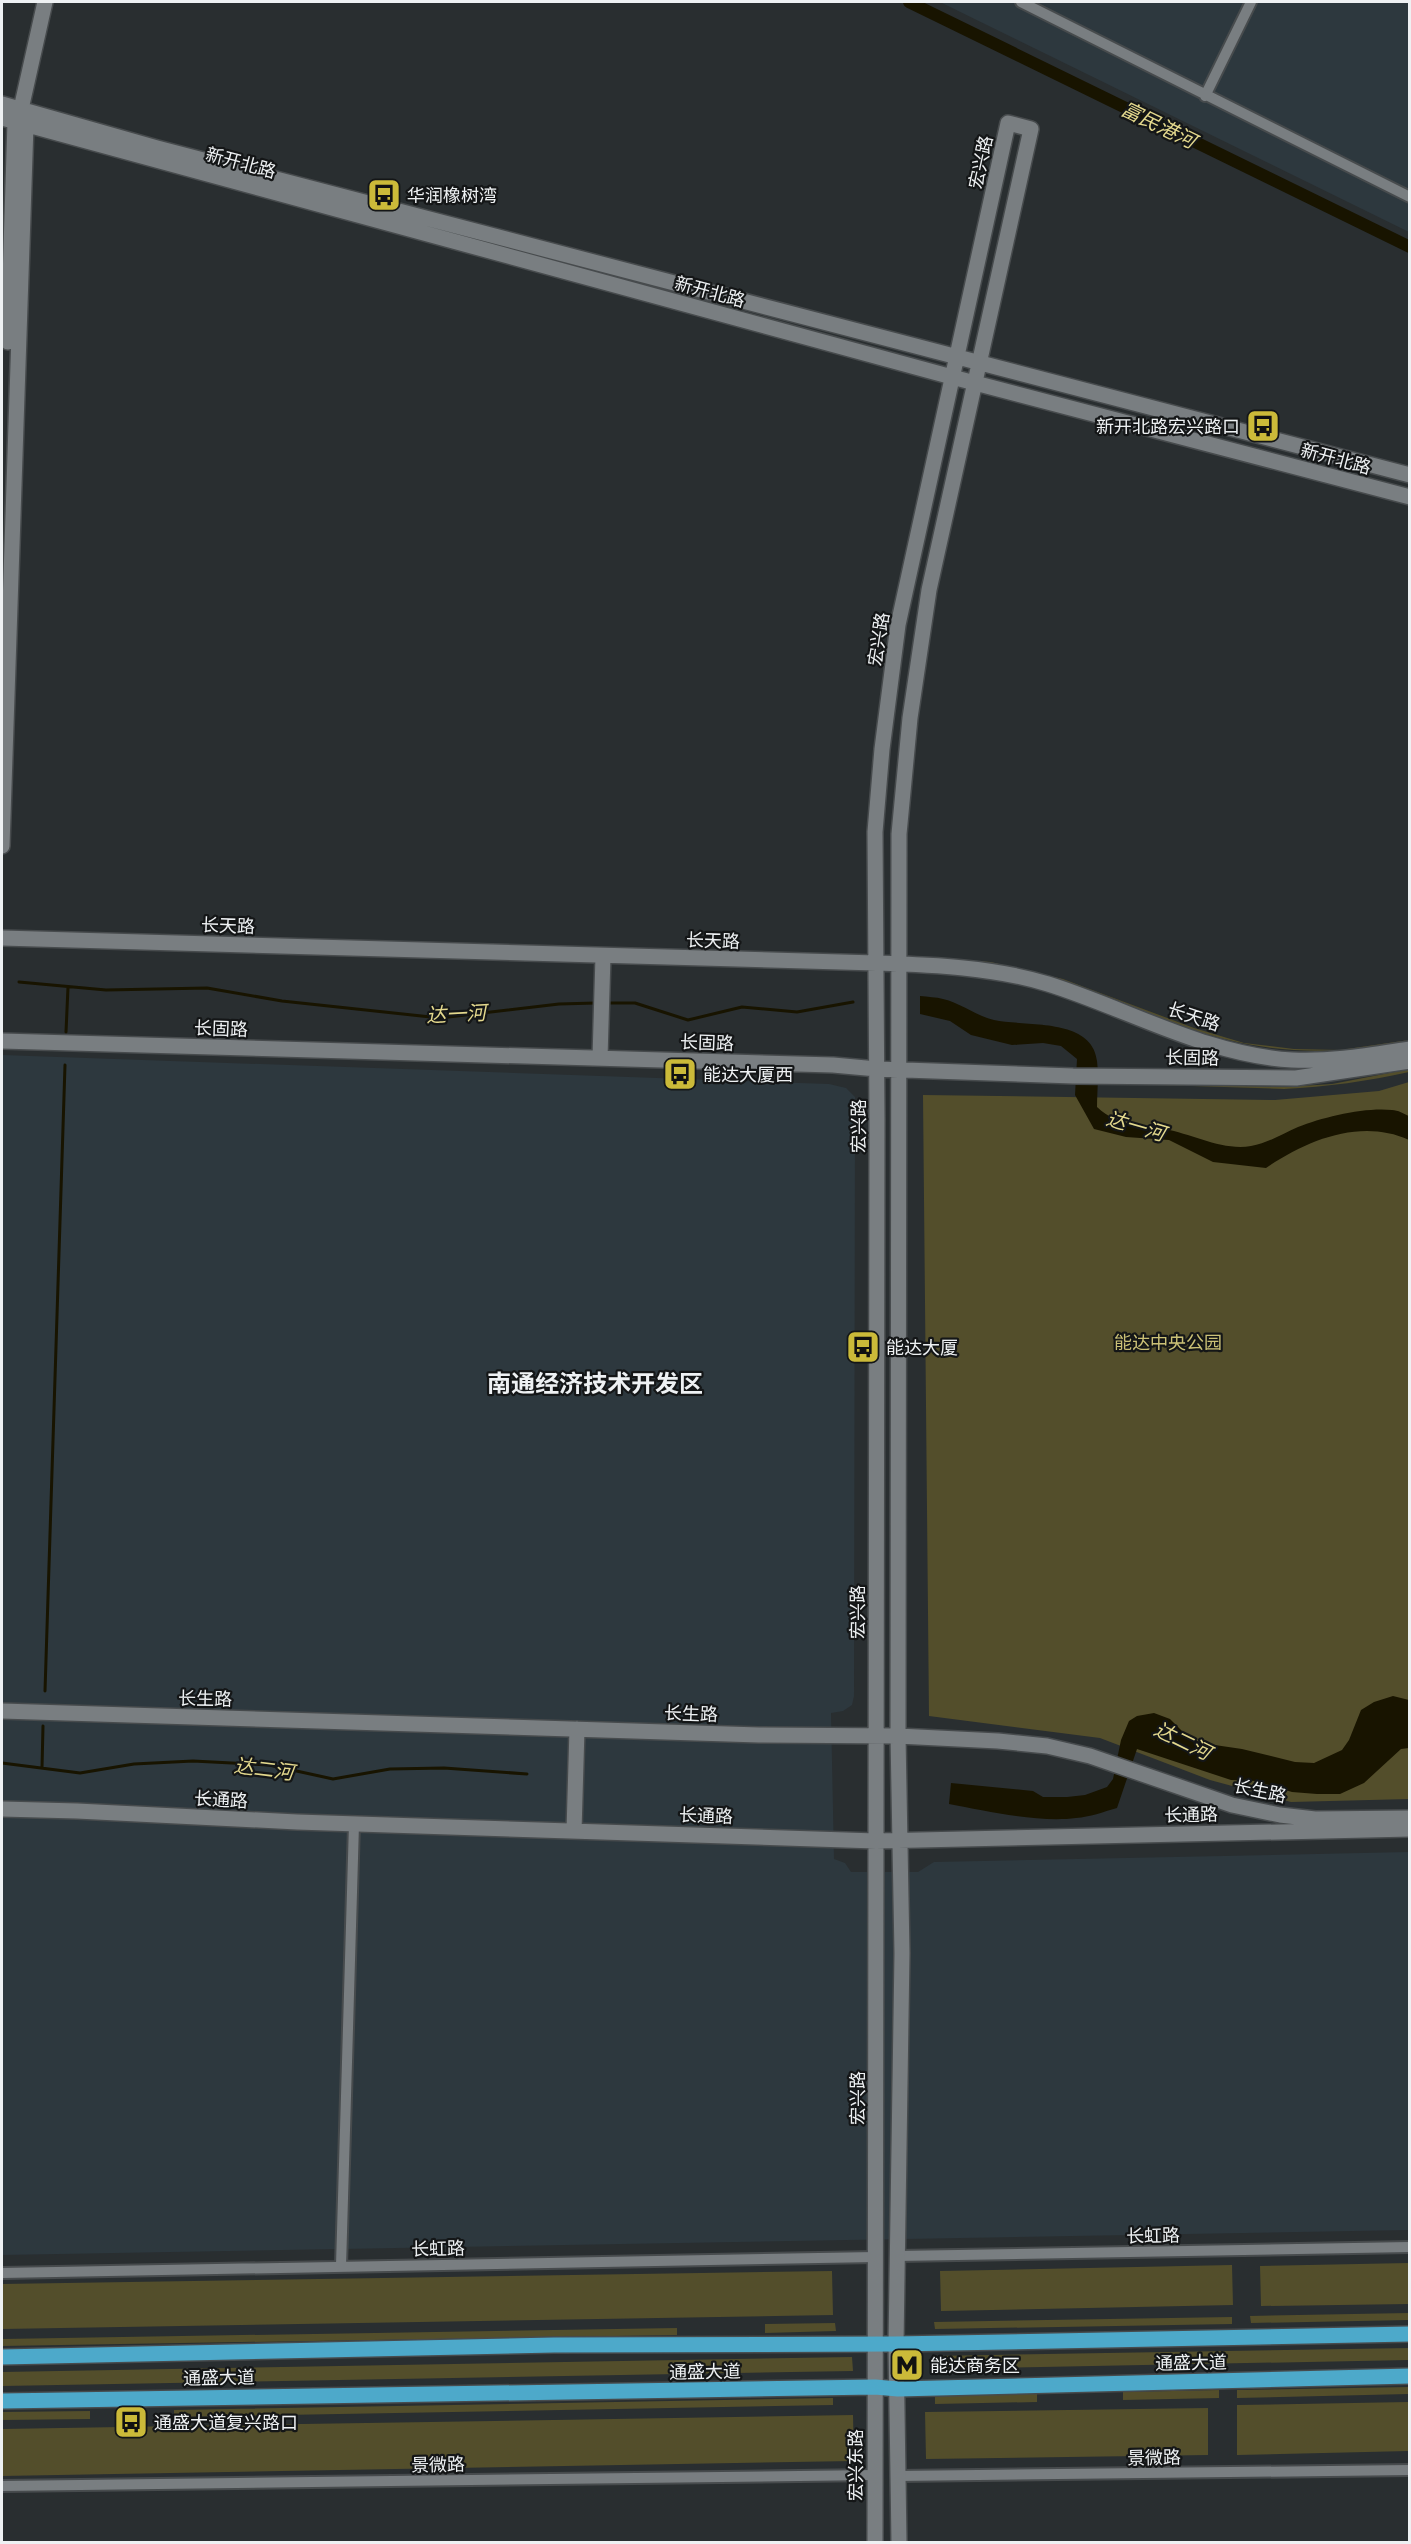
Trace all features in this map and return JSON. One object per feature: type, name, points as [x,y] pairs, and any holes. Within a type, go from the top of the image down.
[{"type":"main road","name":"通盛大道","points":[[2,2357],[554,2345],[896,2344],[1410,2334]]},
{"type":"main road","name":"通盛大道","points":[[2,2401],[875,2387],[898,2389],[1410,2376]]},
{"type":"street","points":[[2,522],[16,118],[45,2]]},
{"type":"street","points":[[1021,2],[1045,7],[1205,96],[1410,197]]},
{"type":"street","points":[[1205,96],[1251,2]]},
{"type":"street","name":"新开北路","points":[[2,104],[16,118],[952,377],[1410,497]]},
{"type":"street","points":[[2,846],[16,118]]},
{"type":"street","name":"新开北路","points":[[16,118],[158,148],[978,360],[1410,475]]},
{"type":"street","name":"宏兴路","points":[[875,2387],[877,1069],[875,832],[882,749],[897,636],[1008,123],[1031,129],[973,382],[929,590],[910,718],[899,834],[898,1736],[902,1953],[896,2344],[898,2389]]},
{"type":"street","name":"长天路","points":[[2,938],[876,963],[978,969],[1048,984],[1145,1021],[1249,1054],[1291,1060],[1349,1059],[1410,1049]]},
{"type":"street","points":[[600,1058],[603,956]]},
{"type":"street","name":"长固路","points":[[2,1041],[833,1065],[897,1070],[1073,1076],[1296,1078],[1410,1061]]},
{"type":"street","name":"长生路","points":[[2,1711],[771,1735],[876,1735],[998,1741],[1047,1746],[1114,1763],[1232,1805],[1270,1813],[1315,1819],[1410,1818]]},
{"type":"street","points":[[574,1831],[577,1729]]},
{"type":"street","name":"长通路","points":[[2,1809],[354,1824],[876,1841],[1410,1829]]},
{"type":"street","points":[[341,2266],[354,1824]]},
{"type":"street","name":"长虹路","points":[[897,2256],[1410,2247]]},
{"type":"street","name":"长虹路","points":[[2,2273],[876,2257]]},
{"type":"street","name":"宏兴东路","points":[[875,2387],[875,2542]]},
{"type":"street","points":[[898,2389],[899,2542]]},
{"type":"street","name":"景微路","points":[[898,2476],[1410,2470]]},
{"type":"street","name":"景微路","points":[[2,2486],[875,2475]]},
{"type":"shaded area","points":[[940,2],[1409,2],[1409,232]]},
{"type":"shaded area","points":[[2,1055],[829,1084],[846,1088],[855,1097],[854,1696],[852,1705],[843,1711],[831,1713],[834,1859],[845,1863],[851,1872],[918,1872],[934,1862],[1409,1852],[1409,2230],[2,2255]]},
{"type":"green space","points":[[931,958],[991,962],[1063,979],[1194,1028],[1244,1043],[1294,1049],[1339,1050],[1301,1050],[1247,1044],[1177,1024],[1061,980],[1013,969],[931,960]]},
{"type":"green space","points":[[1409,1040],[1355,1049],[1341,1050]]},
{"type":"green space","points":[[32,1048],[830,1071],[830,1073]]},
{"type":"green space","points":[[1410,1069],[1409,1072],[1363,1081],[1284,1089],[939,1078],[1285,1087],[1332,1084]]},
{"type":"green space","name":"能达中央公园","points":[[1409,1082],[1409,1799],[1291,1802],[1210,1780],[1100,1738],[929,1716],[923,1095],[1275,1100],[1379,1091]]},
{"type":"green space","points":[[1409,2263],[1409,2304],[1261,2306],[1260,2266]]},
{"type":"green space","points":[[1232,2265],[1233,2305],[941,2311],[940,2271]]},
{"type":"green space","points":[[832,2271],[833,2315],[2,2329],[2,2284]]},
{"type":"green space","points":[[1409,2313],[1409,2320],[1251,2323],[1250,2316]]},
{"type":"green space","points":[[1232,2317],[1232,2324],[935,2329],[934,2322]]},
{"type":"green space","points":[[835,2323],[836,2331],[765,2333],[765,2324]]},
{"type":"green space","points":[[677,2328],[677,2335],[2,2346],[2,2339]]},
{"type":"green space","points":[[1410,2348],[1409,2360],[934,2369],[934,2356]]},
{"type":"green space","points":[[852,2357],[853,2371],[2,2386],[2,2372]]},
{"type":"green space","points":[[1409,2387],[1409,2394],[1237,2398],[1237,2390]]},
{"type":"green space","points":[[1219,2390],[1219,2398],[1123,2400],[1123,2392]]},
{"type":"green space","points":[[1037,2393],[1037,2402],[935,2404],[935,2395]]},
{"type":"green space","points":[[833,2398],[833,2405],[174,2417],[174,2410]]},
{"type":"green space","points":[[1409,2402],[1409,2451],[1237,2455],[1237,2405]]},
{"type":"green space","points":[[1208,2408],[1208,2455],[926,2459],[925,2412]]},
{"type":"green space","points":[[90,2411],[90,2419],[2,2420],[2,2412]]},
{"type":"green space","points":[[853,2415],[854,2461],[2,2476],[2,2429]]},
{"type":"water","points":[[920,996],[950,1001],[994,1020],[1055,1027],[1083,1037],[1092,1047],[1097,1061],[1097,1107],[1105,1114],[1122,1122],[1175,1131],[1219,1144],[1240,1147],[1263,1143],[1298,1127],[1332,1116],[1381,1109],[1399,1111],[1409,1116],[1409,1140],[1372,1131],[1335,1135],[1299,1149],[1266,1168],[1213,1162],[1169,1140],[1126,1137],[1094,1129],[1075,1095],[1077,1059],[1061,1046],[1043,1043],[1012,1045],[971,1035],[950,1021],[920,1014]]},
{"type":"water","points":[[1393,1696],[1409,1700],[1409,1748],[1401,1749],[1364,1783],[1340,1794],[1292,1792],[1256,1781],[1231,1780],[1137,1749],[1117,1808],[1102,1813],[1046,1819],[1013,1816],[949,1804],[951,1783],[1033,1791],[1043,1797],[1085,1795],[1107,1787],[1113,1779],[1121,1740],[1129,1721],[1137,1716],[1154,1713],[1170,1719],[1187,1736],[1201,1743],[1242,1749],[1295,1762],[1314,1763],[1342,1750],[1349,1740],[1361,1710],[1374,1702]]},
{"type":"waterway","name":"富民港河","points":[[909,2],[1410,247]]},
{"type":"waterway","name":"达一河","points":[[19,982],[106,990],[207,988],[282,1001],[440,1018],[559,1004],[596,1003]]},
{"type":"waterway","points":[[66,1032],[68,987]]},
{"type":"waterway","name":"达一河","points":[[605,1003],[635,1003],[688,1020],[742,1007],[797,1012],[853,1002]]},
{"type":"waterway","points":[[45,1691],[65,1065]]},
{"type":"waterway","points":[[42,1768],[43,1726]]},
{"type":"waterway","name":"达二河","points":[[2,1763],[80,1773],[134,1764],[193,1761],[269,1765],[333,1779],[390,1769],[444,1768],[527,1774]]},
{"type":"place","name":"华润橡树湾","points":[[384,195]]},
{"type":"place","name":"新开北路宏兴路口","points":[[1263,426]]},
{"type":"place","name":"能达大厦西","points":[[680,1074]]},
{"type":"place","name":"能达大厦","points":[[863,1347]]},
{"type":"place","name":"能达商务区","points":[[907,2365]]},
{"type":"place","name":"通盛大道复兴路口","points":[[131,2422]]},
{"type":"district","name":"南通经济技术开发区","points":[[595,1382]]}]
